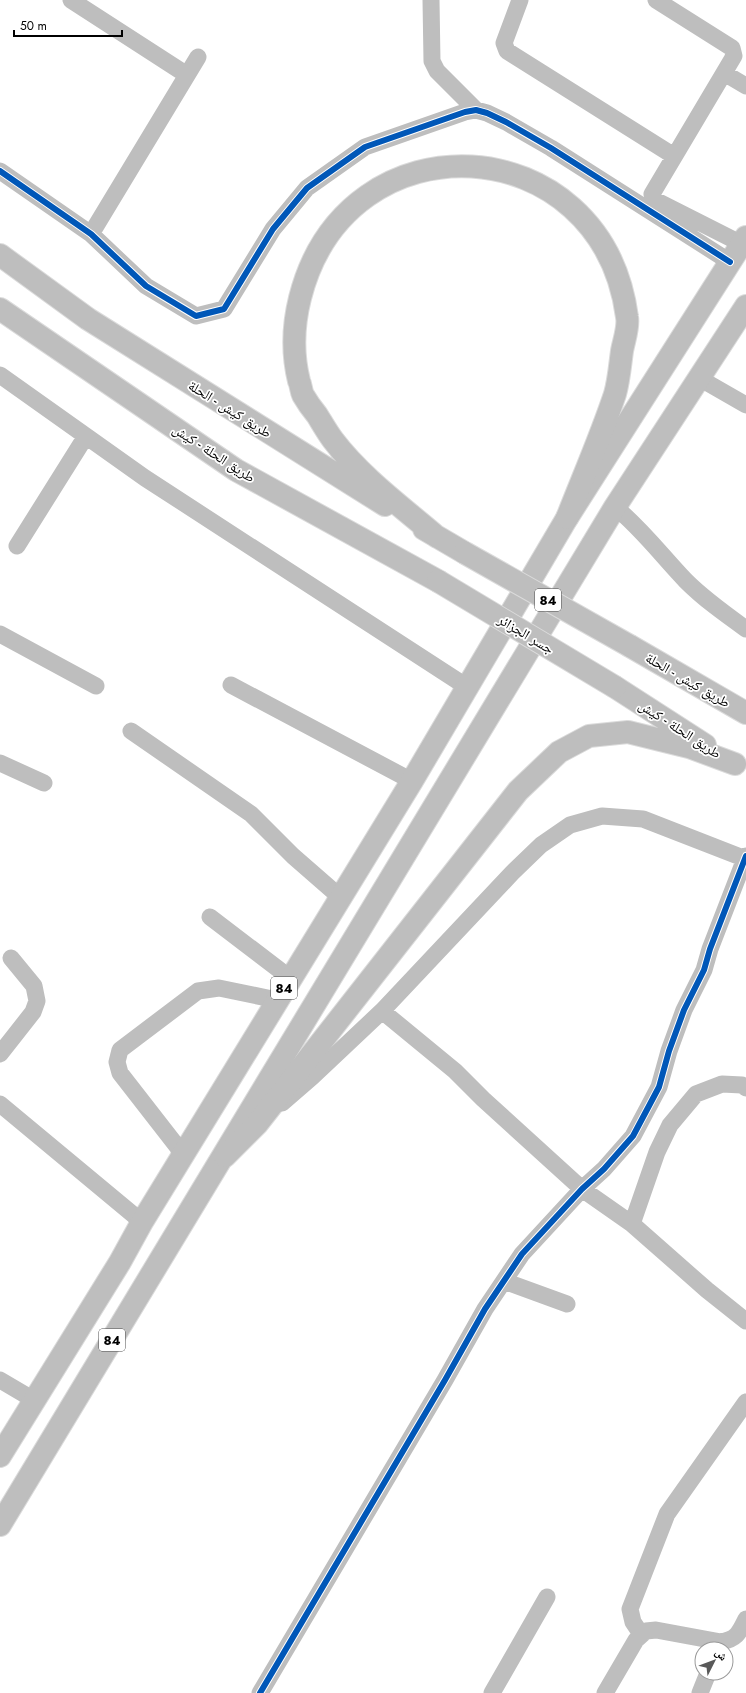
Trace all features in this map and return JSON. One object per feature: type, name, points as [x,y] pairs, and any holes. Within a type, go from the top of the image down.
[{"type":"main road","points":[[437,537],[369,478],[328,434],[303,394],[294,360],[294,320],[305,279],[323,242],[348,211],[379,188],[417,171],[454,165],[492,168],[531,180],[568,204],[598,235],[616,270],[628,319],[615,392],[567,518]]},
{"type":"main road","points":[[567,518],[739,248]]},
{"type":"main road","name":"طريق كيش - الحلة","points":[[0,255],[88,319],[352,486],[437,537],[630,646],[746,714]]},
{"type":"main road","name":"طريق الحلة - كيش","points":[[0,309],[236,470],[438,581]]},
{"type":"main road","points":[[225,1156],[615,507],[699,378],[744,314]]},
{"type":"main road","name":"84","points":[[0,1456],[106,1284],[290,978],[412,781],[567,518]]},
{"type":"main road","name":"جسر الجزائر","points":[[438,581],[615,687]]},
{"type":"main road","name":"طريق الحلة - كيش","points":[[615,687],[742,768]]},
{"type":"main road","points":[[225,1156],[257,1124],[518,791],[559,752],[589,736],[628,732],[689,747],[742,768]]},
{"type":"main road","name":"84","points":[[0,1526],[156,1266],[225,1156]]},
{"type":"main road","points":[[128,1247],[129,1256],[138,1266],[144,1268],[156,1266]]},
{"type":"main road","points":[[106,1284],[117,1281],[124,1283],[133,1292],[135,1301]]},
{"type":"street","points":[[71,0],[187,75]]},
{"type":"street","points":[[431,0],[432,61],[437,71],[476,110]]},
{"type":"street","points":[[520,0],[504,42],[507,51],[674,156]]},
{"type":"street","points":[[656,0],[732,48],[734,56],[652,192],[655,200],[739,248]]},
{"type":"street","points":[[91,234],[198,57]]},
{"type":"street","points":[[724,73],[746,86]]},
{"type":"street","points":[[0,171],[91,234],[146,286],[196,316],[224,309],[272,228],[307,188],[365,148],[465,112],[476,110],[487,113],[506,122],[551,148],[739,248]]},
{"type":"street","points":[[0,375],[145,478],[467,687]]},
{"type":"street","points":[[699,378],[746,405]]},
{"type":"street","points":[[17,546],[86,436]]},
{"type":"street","points":[[615,507],[642,531],[687,582],[713,605],[746,629]]},
{"type":"street","points":[[0,634],[96,686]]},
{"type":"street","points":[[231,685],[412,781]]},
{"type":"street","points":[[131,731],[252,814],[293,856],[340,897]]},
{"type":"street","points":[[0,763],[44,783]]},
{"type":"street","points":[[257,1124],[312,1077],[382,1011],[516,868],[541,844],[570,825],[602,816],[643,819],[745,858],[704,970],[684,1010],[669,1051],[659,1087],[633,1136],[522,1254],[485,1309],[445,1380],[260,1693]]},
{"type":"street","points":[[210,917],[290,978]]},
{"type":"street","points":[[0,1054],[33,1012],[37,1001],[34,986],[11,958]]},
{"type":"street","points":[[183,1154],[120,1073],[117,1062],[120,1050],[198,990],[219,988],[277,1000]]},
{"type":"street","points":[[382,1011],[456,1071],[483,1099],[549,1157],[582,1189],[632,1224],[746,1321]]},
{"type":"street","points":[[632,1224],[656,1152],[670,1125],[696,1094],[722,1084],[742,1085],[746,1088]]},
{"type":"street","points":[[0,1104],[7,1120],[142,1222]]},
{"type":"street","points":[[504,1281],[567,1304]]},
{"type":"street","points":[[0,1380],[34,1400]]},
{"type":"street","points":[[641,1634],[633,1622],[630,1609],[667,1514],[746,1402]]},
{"type":"street","points":[[492,1693],[546,1597]]},
{"type":"street","points":[[605,1693],[641,1634],[646,1631],[656,1630],[702,1641]]},
{"type":"street","points":[[728,1641],[744,1630]]},
{"type":"street","points":[[700,1693],[705,1681]]},
{"type":"cycle path","points":[[0,171],[91,234],[146,286],[196,316],[224,309],[273,229],[307,188],[365,147],[465,112],[476,110],[487,113],[506,122],[551,148],[730,262]]},
{"type":"cycle path","points":[[260,1693],[445,1380],[485,1309],[522,1254],[582,1189],[604,1169],[633,1136],[659,1087],[669,1051],[684,1010],[704,970],[710,949],[746,856]]}]
